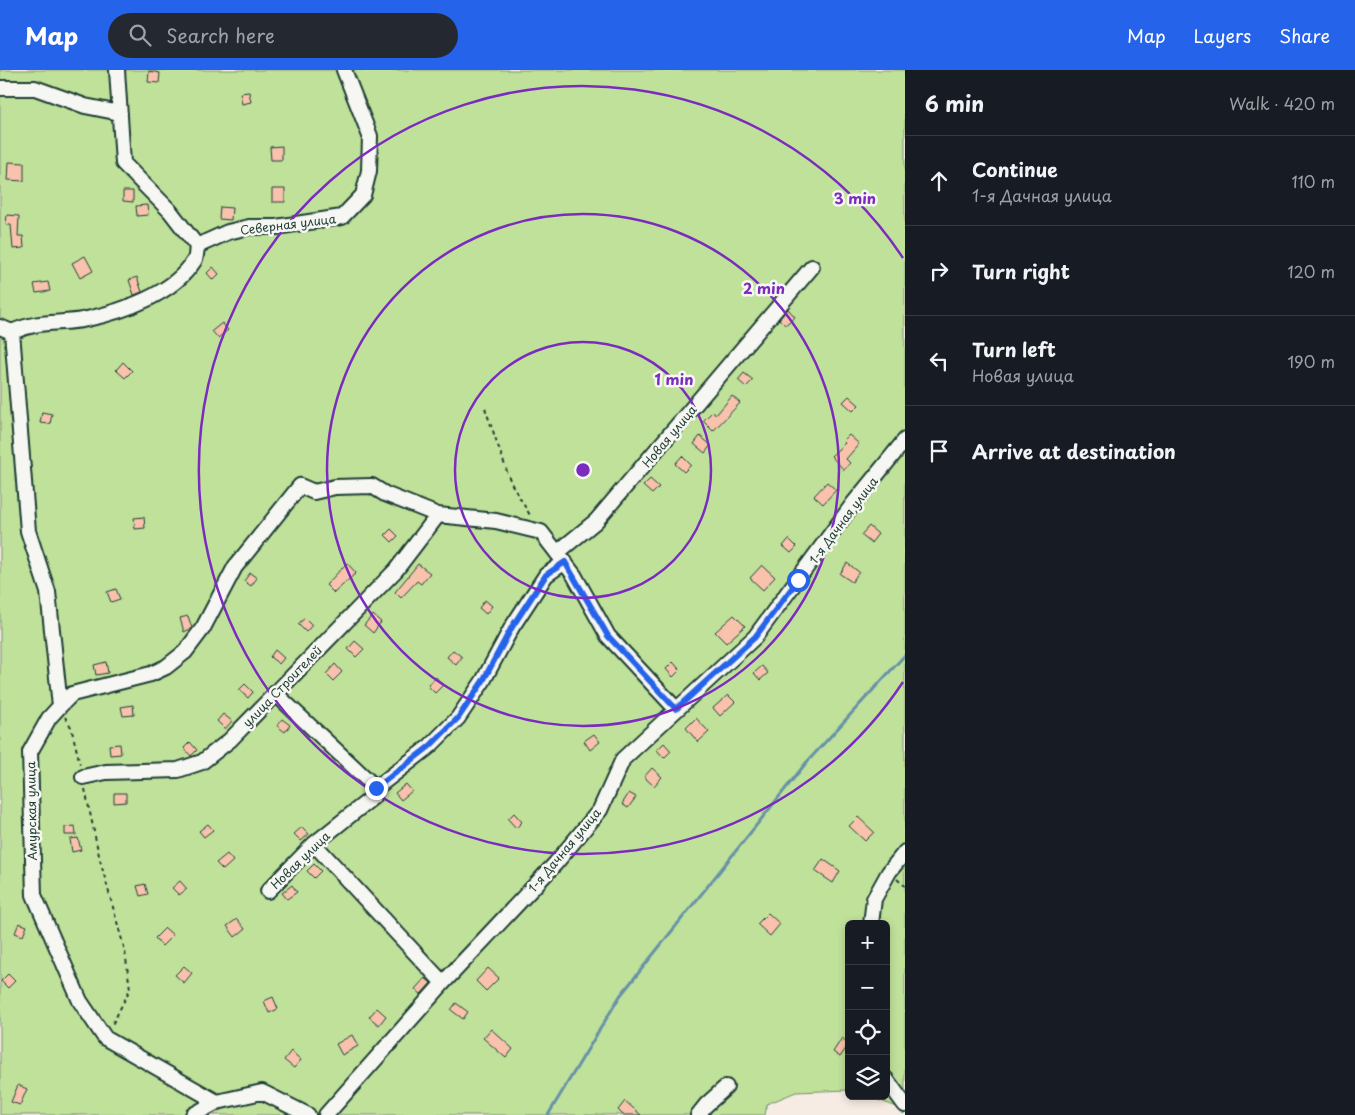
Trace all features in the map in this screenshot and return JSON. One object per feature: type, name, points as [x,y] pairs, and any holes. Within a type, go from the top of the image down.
[{"type":"street","points":[[60,706],[48,592],[28,531],[6,330],[56,321],[86,319],[130,305],[168,288],[195,260],[197,246],[170,211],[123,163],[117,70]]},
{"type":"street","name":"Северная улица","points":[[197,246],[228,232],[249,227],[276,228],[342,217],[363,195],[369,171],[370,136],[344,70]]},
{"type":"street","points":[[0,88],[35,88],[85,106],[120,114]]},
{"type":"street","name":"Новая улица","points":[[268,891],[314,844],[373,797],[376,788],[430,746],[458,718],[483,681],[512,627],[546,575],[596,521],[812,267]]},
{"type":"street","name":"1-я Дачная улица","points":[[326,1115],[443,983],[555,864],[600,810],[623,759],[755,637],[853,504],[905,440]]},
{"type":"street","name":"Амурская улица","points":[[217,1102],[106,1038],[80,1001],[34,896],[30,752],[49,718],[72,694],[151,674],[166,667],[185,652],[203,628],[236,567],[300,486],[314,492],[335,487],[372,486],[385,494],[438,515]]},
{"type":"street","points":[[438,515],[496,521],[540,532],[562,557],[608,636],[676,709]]},
{"type":"street","name":"улица Строителей","points":[[83,777],[106,772],[178,770],[202,762],[230,740],[396,570],[438,515]]},
{"type":"street","points":[[275,694],[376,788]]},
{"type":"street","points":[[314,844],[443,983]]},
{"type":"street","points":[[871,920],[874,899],[889,872],[905,852]]},
{"type":"street","points":[[890,1085],[905,1105]]},
{"type":"street","points":[[698,1115],[726,1087]]},
{"type":"street","points":[[193,1115],[217,1102],[262,1092],[308,1115]]},
{"type":"path","points":[[485,408],[511,483],[540,532]]},
{"type":"path","points":[[60,706],[71,727],[100,860],[125,951],[130,989],[106,1038]]},
{"type":"green space","points":[[0,70],[905,70],[905,1101],[897,1107],[878,1100],[890,1100],[890,920],[845,920],[845,1090],[796,1092],[767,1104],[765,1115],[0,1115]]},
{"type":"building","points":[[149,71],[160,73],[159,83],[148,82]]},
{"type":"building","points":[[249,92],[251,102],[242,104],[240,93]]},
{"type":"building","points":[[282,146],[282,160],[271,160],[270,147]]},
{"type":"building","points":[[9,162],[24,163],[24,181],[8,180]]},
{"type":"building","points":[[272,189],[285,189],[285,202],[272,202]]},
{"type":"building","points":[[123,191],[133,191],[133,202],[123,201]]},
{"type":"building","points":[[147,205],[148,215],[137,216],[136,206]]},
{"type":"building","points":[[220,207],[232,208],[231,220],[219,219]]},
{"type":"building","points":[[7,215],[19,216],[18,236],[23,236],[24,248],[13,249],[11,225],[6,225]]},
{"type":"building","points":[[85,256],[93,271],[80,278],[72,263]]},
{"type":"building","points":[[213,267],[219,274],[213,280],[207,273]]},
{"type":"building","points":[[137,277],[142,292],[134,295],[129,280]]},
{"type":"building","points":[[48,282],[50,291],[36,293],[34,284]]},
{"type":"building","points":[[788,309],[795,317],[785,325],[779,319]]},
{"type":"building","points":[[222,323],[228,330],[218,338],[212,331]]},
{"type":"building","points":[[123,362],[132,371],[125,378],[116,370]]},
{"type":"building","points":[[744,373],[753,380],[746,387],[738,380]]},
{"type":"building","points":[[732,396],[740,403],[713,431],[703,421],[713,411],[716,415]]},
{"type":"building","points":[[849,396],[859,405],[853,411],[843,402]]},
{"type":"building","points":[[42,412],[52,414],[50,424],[40,423]]},
{"type":"building","points":[[849,435],[859,444],[846,459],[850,463],[844,470],[831,456],[845,443],[843,441]]},
{"type":"building","points":[[700,436],[711,445],[705,453],[694,444]]},
{"type":"building","points":[[682,456],[691,465],[684,472],[675,464]]},
{"type":"building","points":[[650,479],[659,487],[652,494],[643,486]]},
{"type":"building","points":[[827,482],[836,490],[823,504],[814,496]]},
{"type":"building","points":[[144,517],[145,528],[135,529],[134,518]]},
{"type":"building","points":[[869,526],[878,534],[871,543],[861,535]]},
{"type":"building","points":[[391,529],[398,536],[392,542],[385,535]]},
{"type":"building","points":[[789,539],[797,547],[791,553],[783,546]]},
{"type":"building","points":[[347,563],[356,573],[334,593],[326,585]]},
{"type":"building","points":[[847,563],[859,572],[852,582],[840,574]]},
{"type":"building","points":[[418,564],[430,573],[421,584],[417,581],[401,598],[395,592]]},
{"type":"building","points":[[762,565],[775,577],[763,590],[750,578]]},
{"type":"building","points":[[250,573],[257,578],[251,586],[244,581]]},
{"type":"building","points":[[116,589],[120,599],[111,602],[107,592]]},
{"type":"building","points":[[485,600],[492,606],[486,614],[479,608]]},
{"type":"building","points":[[373,615],[381,622],[373,633],[364,625]]},
{"type":"building","points":[[734,615],[745,626],[726,643],[715,632]]},
{"type":"building","points":[[188,616],[192,628],[184,632],[180,618]]},
{"type":"building","points":[[305,618],[312,625],[306,632],[298,624]]},
{"type":"building","points":[[355,641],[364,649],[356,657],[348,649]]},
{"type":"building","points":[[275,650],[284,658],[279,664],[270,657]]},
{"type":"building","points":[[453,650],[462,657],[456,665],[447,657]]},
{"type":"building","points":[[106,662],[108,673],[96,675],[94,665]]},
{"type":"building","points":[[673,662],[680,670],[673,677],[666,669]]},
{"type":"building","points":[[335,664],[342,672],[333,681],[326,674]]},
{"type":"building","points":[[762,666],[768,673],[760,680],[754,673]]},
{"type":"building","points":[[436,677],[443,685],[435,693],[428,686]]},
{"type":"building","points":[[245,684],[253,692],[248,698],[239,690]]},
{"type":"building","points":[[728,695],[735,702],[720,716],[713,708]]},
{"type":"building","points":[[133,705],[134,715],[123,716],[121,707]]},
{"type":"building","points":[[223,714],[232,721],[225,729],[217,721]]},
{"type":"building","points":[[696,718],[709,732],[698,742],[686,728]]},
{"type":"building","points":[[282,719],[290,725],[285,732],[277,726]]},
{"type":"building","points":[[594,734],[600,742],[590,750],[584,741]]},
{"type":"building","points":[[190,742],[197,750],[191,756],[184,748]]},
{"type":"building","points":[[664,743],[671,751],[664,758],[657,750]]},
{"type":"building","points":[[120,744],[121,754],[110,755],[109,745]]},
{"type":"building","points":[[652,768],[662,777],[654,786],[644,777]]},
{"type":"building","points":[[406,784],[412,791],[401,800],[395,793]]},
{"type":"building","points":[[114,793],[126,793],[126,802],[114,803]]},
{"type":"building","points":[[629,793],[636,797],[628,808],[622,804]]},
{"type":"building","points":[[514,813],[522,822],[516,828],[508,819]]},
{"type":"building","points":[[858,817],[874,832],[865,841],[849,826]]},
{"type":"building","points":[[208,824],[213,830],[204,837],[199,831]]},
{"type":"building","points":[[75,826],[76,835],[65,835],[65,827]]},
{"type":"building","points":[[302,827],[309,834],[301,841],[294,834]]},
{"type":"building","points":[[78,838],[81,850],[72,852],[70,839]]},
{"type":"building","points":[[227,854],[233,861],[223,870],[216,863]]},
{"type":"building","points":[[823,859],[840,871],[833,883],[815,871]]},
{"type":"building","points":[[314,864],[321,871],[314,878],[307,871]]},
{"type":"building","points":[[180,881],[187,889],[179,895],[172,888]]},
{"type":"building","points":[[145,884],[148,894],[140,896],[137,886]]},
{"type":"building","points":[[292,885],[297,892],[287,899],[282,893]]},
{"type":"building","points":[[768,913],[780,924],[770,936],[757,924]]},
{"type":"building","points":[[237,919],[245,929],[235,937],[227,926]]},
{"type":"building","points":[[19,923],[27,926],[23,936],[15,933]]},
{"type":"building","points":[[165,928],[173,935],[162,946],[155,938]]},
{"type":"building","points":[[184,966],[192,973],[184,983],[175,975]]},
{"type":"building","points":[[488,968],[499,978],[486,991],[476,981]]},
{"type":"building","points":[[8,974],[15,981],[8,988],[1,981]]},
{"type":"building","points":[[425,978],[431,983],[421,994],[415,989]]},
{"type":"building","points":[[273,997],[278,1009],[269,1013],[264,1001]]},
{"type":"building","points":[[456,1003],[468,1012],[463,1019],[451,1010]]},
{"type":"building","points":[[377,1008],[386,1016],[379,1025],[369,1017]]},
{"type":"building","points":[[491,1029],[513,1049],[506,1058],[483,1038]]},
{"type":"building","points":[[352,1035],[358,1046],[342,1055],[336,1044]]},
{"type":"building","points":[[842,1038],[845,1041],[845,1050],[840,1057],[833,1052]]},
{"type":"building","points":[[291,1051],[301,1060],[294,1068],[284,1060]]},
{"type":"building","points":[[18,1085],[27,1089],[20,1105],[11,1102]]},
{"type":"building","points":[[625,1101],[641,1115],[623,1115],[618,1110]]},
{"type":"waterway","points":[[548,1115],[620,996],[806,763],[905,655]]},
{"type":"route","points":[[376,788],[397,774],[430,746],[458,718],[483,681],[512,627],[546,575],[565,562],[608,636],[676,709],[755,637],[798,580]]}]
